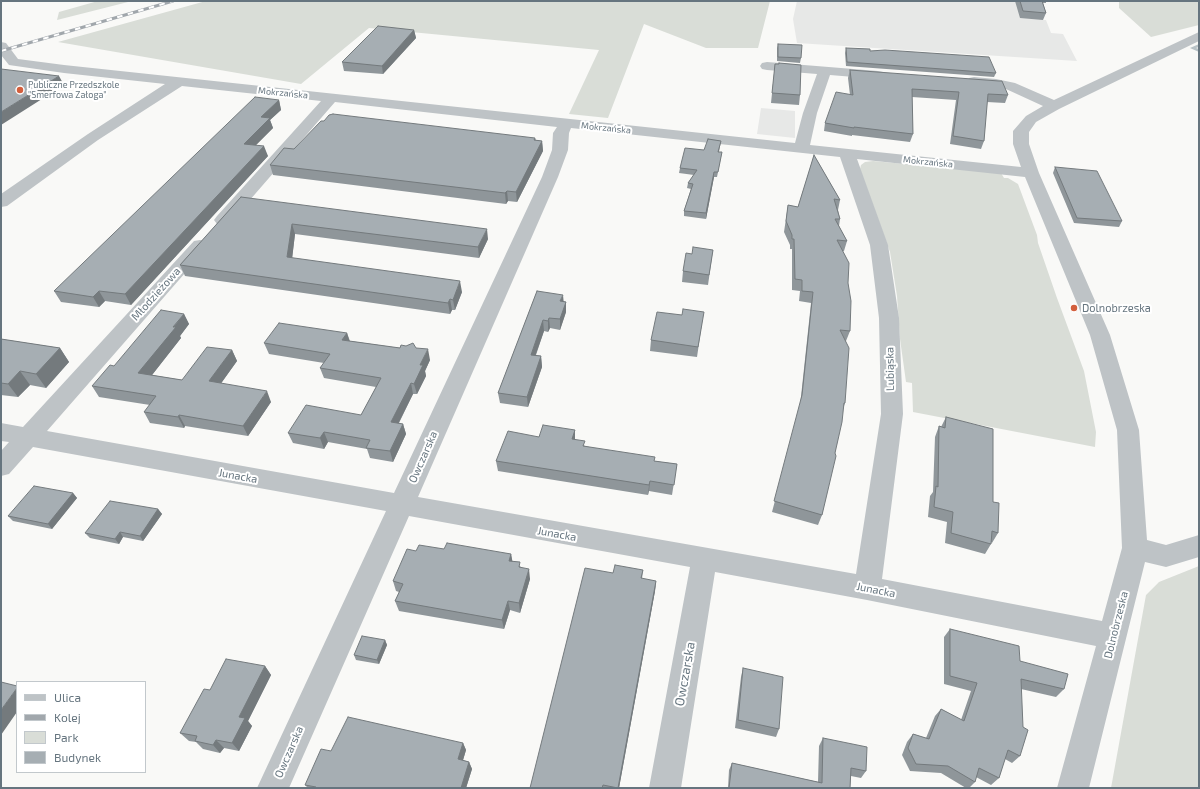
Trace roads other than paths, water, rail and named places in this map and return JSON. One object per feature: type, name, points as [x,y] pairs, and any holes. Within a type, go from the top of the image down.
[{"type":"street","name":"Dolnobrzeska","points":[[1073,788],[1135,548],[1128,430],[1100,335],[1031,173],[1021,144],[1021,131],[1031,119],[1054,106],[1199,36]]},
{"type":"street","name":"Mokrzańska","points":[[1,46],[8,66],[180,81],[1031,173]]},
{"type":"street","points":[[767,66],[888,75]]},
{"type":"street","points":[[801,149],[810,112],[823,78],[824,71]]},
{"type":"street","points":[[958,80],[1003,84],[1054,106]]},
{"type":"street","points":[[1,202],[93,137],[180,81]]},
{"type":"street","name":"Młodzieżowa","points":[[1,467],[331,98]]},
{"type":"street","name":"Owczarska","points":[[273,788],[550,177],[560,150],[561,133],[566,123]]},
{"type":"street","name":"Lubiąska","points":[[847,154],[879,245],[889,318],[892,414],[867,588]]},
{"type":"street","name":"Junacka","points":[[1,432],[704,560],[867,588],[1113,636]]},
{"type":"street","points":[[1135,548],[1166,556],[1199,546]]},
{"type":"street","name":"Owczarska","points":[[665,788],[704,560]]},
{"type":"waterway","points":[[1199,45],[1192,48],[1199,51]]},
{"type":"railway","points":[[1,51],[173,1]]},
{"type":"place","name":"Publiczne Przedszkole \"Smerfowa Załoga\"","points":[[20,90]]},
{"type":"place","name":"Dolnobrzeska","points":[[1074,308]]}]
